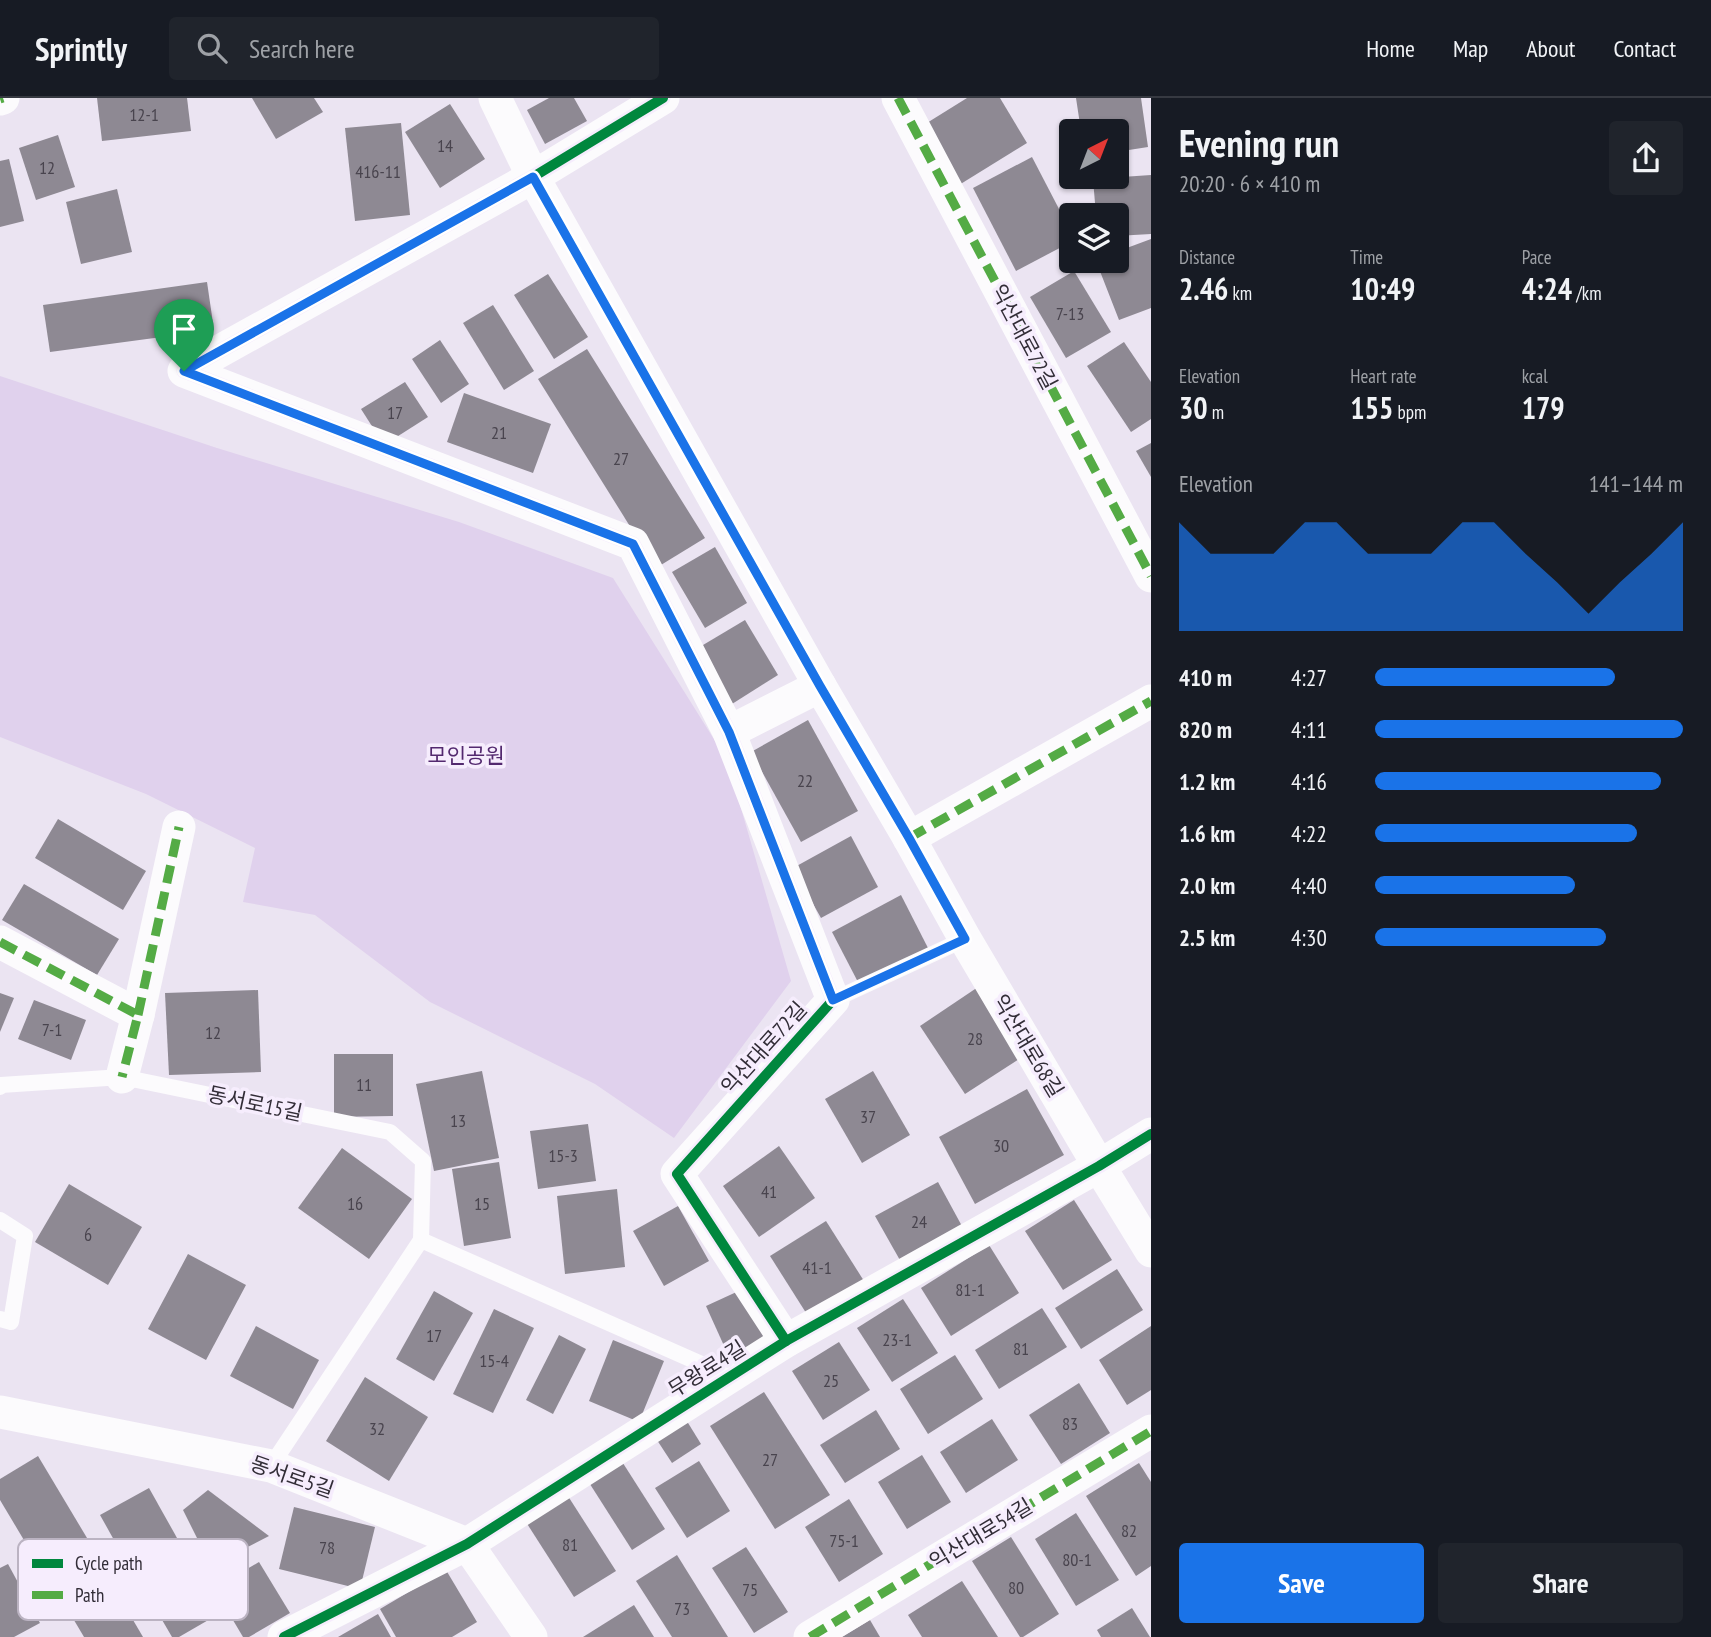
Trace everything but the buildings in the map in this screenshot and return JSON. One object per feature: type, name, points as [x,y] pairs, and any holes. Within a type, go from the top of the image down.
[{"type":"street","name":"익산대로68길","points":[[495,98],[533,177],[820,686],[965,939],[1151,1251]]},
{"type":"street","name":"익산대로72길","points":[[663,98],[533,177],[184,371],[633,544],[729,732],[833,1000],[677,1174],[786,1341]]},
{"type":"street","name":"익산대로72길","points":[[899,98],[1151,576]]},
{"type":"street","points":[[729,732],[820,686]]},
{"type":"street","points":[[909,838],[1151,701]]},
{"type":"street","points":[[122,1077],[179,828]]},
{"type":"street","points":[[0,942],[138,1015]]},
{"type":"street","name":"무왕로4길","points":[[284,1637],[467,1544],[786,1341],[1099,1166],[1151,1134]]},
{"type":"street","name":"동서로5길","points":[[0,1412],[271,1466],[467,1544]]},
{"type":"street","name":"익산대로54길","points":[[810,1637],[1151,1431]]},
{"type":"street","points":[[467,1544],[531,1637]]},
{"type":"lane","name":"익산대로72길","points":[[833,1000],[965,939]]},
{"type":"lane","name":"동서로15길","points":[[0,1087],[122,1077],[390,1132],[423,1161],[421,1240]]},
{"type":"lane","points":[[0,1220],[25,1236],[11,1322],[0,1319]]},
{"type":"lane","points":[[271,1466],[421,1240],[731,1377]]},
{"type":"green space","name":"모인공원","points":[[0,376],[217,448],[459,522],[613,578],[727,760],[791,981],[674,1138],[595,1084],[430,1002],[315,915],[243,902],[255,848],[146,794],[0,737]]},
{"type":"marked path","points":[[898,98],[1151,576]]},
{"type":"marked path","points":[[909,838],[1151,701]]},
{"type":"marked path","points":[[138,1015],[179,827]]},
{"type":"marked path","points":[[0,942],[138,1015],[122,1077]]},
{"type":"marked path","points":[[810,1637],[1151,1431]]},
{"type":"cycle path","points":[[663,98],[533,177],[184,371],[633,544],[729,732],[833,1000],[677,1174],[786,1341]]},
{"type":"cycle path","points":[[284,1637],[467,1544],[786,1341],[1099,1166],[1151,1134]]},
{"type":"route","points":[[533,177],[965,939],[833,1000],[729,732],[633,544],[184,371],[533,177]]}]
